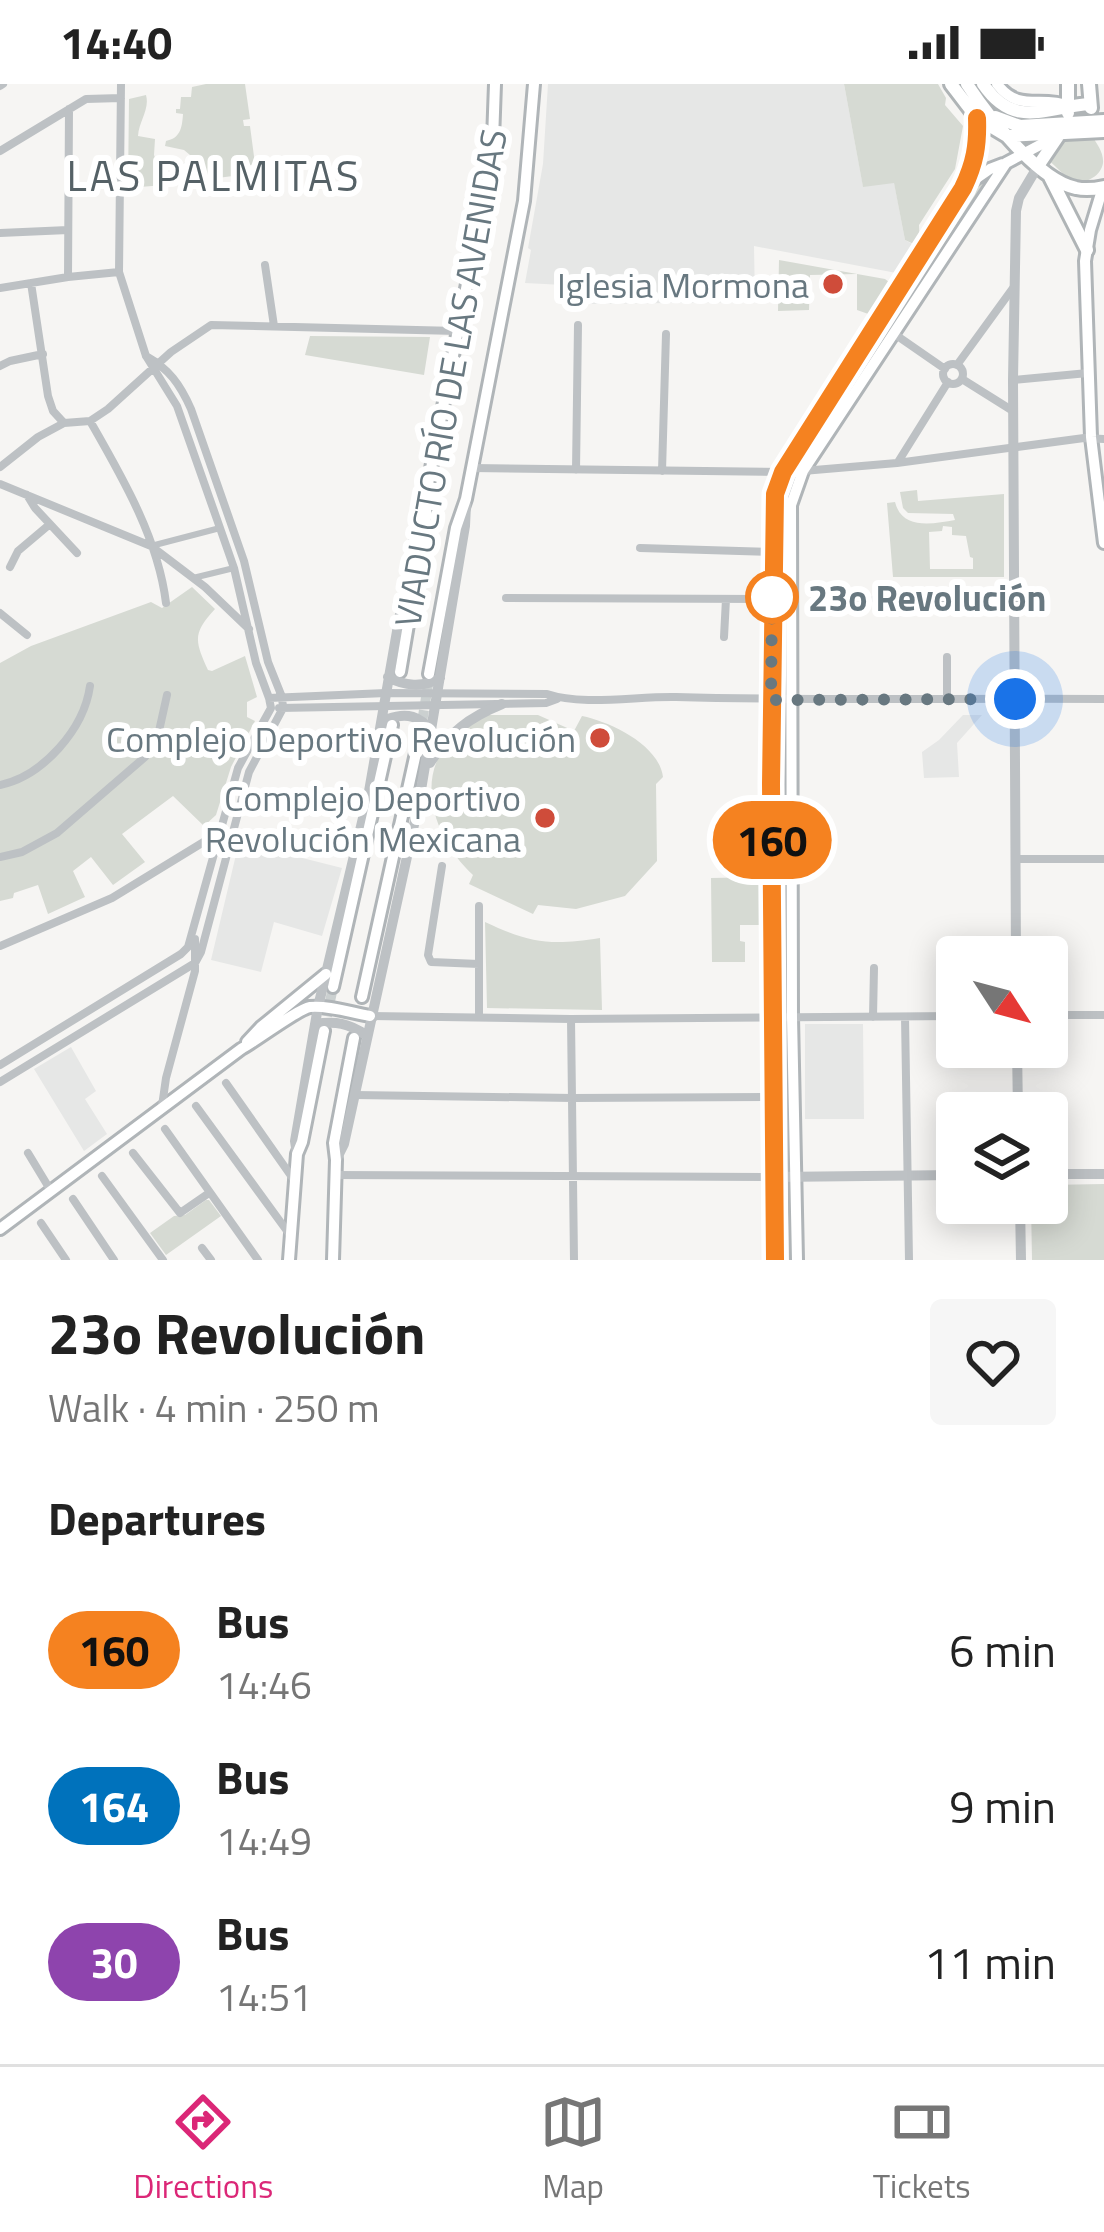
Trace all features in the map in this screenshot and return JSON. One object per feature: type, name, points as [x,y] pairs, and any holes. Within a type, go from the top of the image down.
[{"type":"main road","name":"VIADUCTO RÍO DE LAS AVENIDAS","points":[[394,675],[491,158],[496,84]]},
{"type":"main road","name":"VIADUCTO RÍO DE LAS AVENIDAS","points":[[435,676],[456,528],[466,499],[524,201],[534,84]]},
{"type":"main road","points":[[951,84],[1023,153],[1071,188],[1104,186],[1087,250],[1088,373],[1098,438],[1104,543]]},
{"type":"main road","points":[[775,1260],[771,700],[775,494],[783,472],[974,166],[982,116],[967,84]]},
{"type":"main road","points":[[982,84],[1009,110],[1033,113],[1090,104]]},
{"type":"main road","points":[[1043,169],[1063,129],[1068,84]]},
{"type":"main road","points":[[1093,84],[1090,104],[1101,125]]},
{"type":"main road","points":[[1093,84],[1104,149]]},
{"type":"main road","points":[[1002,87],[1018,102],[1055,101],[1069,106]]},
{"type":"main road","points":[[982,116],[1021,126],[1063,129]]},
{"type":"main road","points":[[1007,136],[1101,125]]},
{"type":"main road","points":[[963,188],[1063,129]]},
{"type":"main road","points":[[796,1260],[791,505],[803,471],[1006,163]]},
{"type":"main road","points":[[1043,169],[1087,250]]},
{"type":"main road","points":[[333,987],[366,847],[386,728]]},
{"type":"main road","name":"VIADUCTO RÍO DE LAS AVENIDAS","points":[[362,997],[426,733]]},
{"type":"main road","points":[[355,895],[351,871],[366,847]]},
{"type":"main road","points":[[386,895],[402,875],[395,856]]},
{"type":"main road","points":[[241,1049],[326,974]]},
{"type":"main road","points":[[0,1229],[296,1012],[318,1007],[370,1016]]},
{"type":"main road","points":[[289,1260],[297,1154],[319,1028]]},
{"type":"main road","name":"VIADUCTO RÍO DE LAS AVENIDAS","points":[[333,1260],[334,1143],[360,1037]]},
{"type":"street","points":[[0,1065],[188,947],[240,761],[270,703],[220,528],[177,406],[146,356],[119,272],[122,84]]},
{"type":"street","points":[[0,152],[86,99],[121,98]]},
{"type":"street","points":[[68,277],[69,109]]},
{"type":"street","points":[[1016,936],[1016,211],[1019,198],[1043,169]]},
{"type":"street","points":[[0,233],[68,230]]},
{"type":"street","points":[[265,265],[274,326]]},
{"type":"street","points":[[0,288],[119,272]]},
{"type":"street","points":[[31,283],[48,396],[64,423]]},
{"type":"street","points":[[945,369],[957,365],[1014,287]]},
{"type":"street","points":[[0,467],[64,423],[90,421],[171,352],[211,325],[459,331]]},
{"type":"street","points":[[575,470],[578,325]]},
{"type":"street","points":[[892,333],[945,369]]},
{"type":"street","points":[[662,471],[666,334]]},
{"type":"street","points":[[0,366],[43,354]]},
{"type":"street","points":[[945,369],[943,375],[954,384],[963,373],[957,365]]},
{"type":"street","points":[[0,1082],[195,963],[249,772],[282,702],[244,561],[190,409],[167,368],[157,367]]},
{"type":"street","points":[[1013,380],[1088,373]]},
{"type":"street","points":[[962,379],[1014,412]]},
{"type":"street","points":[[897,464],[948,382]]},
{"type":"street","points":[[90,421],[122,477],[151,547],[166,603]]},
{"type":"street","points":[[472,468],[783,472],[897,464],[1098,438]]},
{"type":"street","points":[[0,484],[151,547],[250,629]]},
{"type":"street","points":[[26,493],[77,553]]},
{"type":"street","points":[[10,567],[18,551],[50,524]]},
{"type":"street","points":[[151,547],[220,528]]},
{"type":"street","points":[[640,548],[772,552]]},
{"type":"street","points":[[193,578],[234,568]]},
{"type":"street","points":[[506,598],[772,599]]},
{"type":"street","points":[[724,637],[726,598]]},
{"type":"street","points":[[875,599],[1014,603]]},
{"type":"street","points":[[0,613],[27,634]]},
{"type":"street","points":[[250,629],[261,626]]},
{"type":"street","points":[[947,657],[947,699]]},
{"type":"street","points":[[386,728],[385,699],[394,675],[405,684],[425,685],[435,676]]},
{"type":"street","name":"VIADUCTO RÍO DE LAS AVENIDAS","points":[[336,1160],[344,1144],[360,1037],[370,1016],[425,771],[435,676]]},
{"type":"street","points":[[0,784],[25,777],[45,761],[81,719],[90,686]]},
{"type":"street","points":[[270,703],[547,694],[559,698],[771,700],[1104,699]]},
{"type":"street","points":[[0,857],[22,852],[57,833],[145,757],[157,740],[166,695]]},
{"type":"street","points":[[436,699],[502,704],[546,703],[559,698]]},
{"type":"street","points":[[425,771],[458,727],[502,704]]},
{"type":"street","points":[[360,1037],[350,1025],[339,1022],[319,1028],[318,1007],[388,719],[417,716],[426,733]]},
{"type":"street","points":[[0,946],[112,898],[236,822]]},
{"type":"street","points":[[1016,859],[1104,859]]},
{"type":"street","points":[[442,866],[428,955],[431,962],[478,964]]},
{"type":"street","points":[[478,1017],[479,906]]},
{"type":"street","points":[[162,1108],[195,971],[194,929]]},
{"type":"street","points":[[872,1017],[874,968]]},
{"type":"street","points":[[1068,1015],[1104,1015]]},
{"type":"street","points":[[370,1016],[936,1016]]},
{"type":"street","points":[[905,1017],[909,1260]]},
{"type":"street","points":[[571,1018],[574,1260]]},
{"type":"street","points":[[226,1083],[294,1180]]},
{"type":"street","points":[[353,1095],[773,1097]]},
{"type":"street","points":[[196,1106],[290,1235]]},
{"type":"street","points":[[165,1129],[258,1260]]},
{"type":"street","points":[[28,1153],[51,1191]]},
{"type":"street","points":[[134,1153],[180,1213],[209,1193]]},
{"type":"street","points":[[1068,1174],[1104,1174]]},
{"type":"street","points":[[335,1175],[936,1175]]},
{"type":"street","points":[[102,1176],[163,1260]]},
{"type":"street","points":[[73,1198],[114,1260]]},
{"type":"street","points":[[40,1223],[66,1260]]},
{"type":"street","points":[[1020,1224],[1021,1260]]},
{"type":"street","points":[[202,1248],[211,1260]]},
{"type":"shaded area","points":[[245,84],[250,119],[243,120],[244,126],[250,126],[255,164],[247,166],[248,174],[187,182],[177,172],[190,155],[165,146],[181,128],[183,114],[176,109],[180,109],[181,97],[191,97],[192,87]]},
{"type":"shaded area","points":[[548,84],[844,84],[863,186],[894,182],[905,240],[923,250],[907,275],[754,246],[755,302],[582,304],[583,286],[525,283],[543,164]]},
{"type":"shaded area","points":[[844,84],[938,84],[945,105],[963,126],[955,169],[919,225],[920,247],[905,240],[894,183],[863,187]]},
{"type":"shaded area","points":[[146,95],[138,136],[155,139],[154,155],[165,181],[164,185],[128,188],[129,99]]},
{"type":"shaded area","points":[[1092,136],[1103,163],[1091,179],[1072,180],[1049,161],[1066,137]]},
{"type":"shaded area","points":[[986,179],[808,458],[803,457],[972,192]]},
{"type":"shaded area","points":[[779,260],[885,279],[893,285],[874,316],[857,310],[857,274],[810,275],[809,310],[778,311]]},
{"type":"shaded area","points":[[310,336],[430,337],[424,375],[305,355]]},
{"type":"shaded area","points":[[917,490],[918,501],[1004,494],[1004,577],[893,577],[887,503],[895,502],[911,521],[955,520],[953,514],[908,513],[900,492]],"holes":[[[952,527],[952,535],[966,536],[973,569],[930,569],[929,532]]]},
{"type":"shaded area","points":[[192,587],[215,609],[198,638],[208,670],[245,656],[257,697],[247,702],[247,717],[255,721],[231,767],[216,815],[204,826],[173,796],[122,834],[145,862],[113,885],[91,857],[73,871],[85,897],[48,914],[38,885],[0,901],[0,663],[31,646],[151,602],[162,608]]},
{"type":"shaded area","name":"Complejo Deportivo Revolución Mexicana","points":[[487,715],[538,715],[574,731],[582,716],[619,730],[653,755],[663,777],[656,784],[657,861],[625,896],[576,909],[538,905],[533,914],[469,884],[473,875],[438,823],[432,783],[446,746]]},
{"type":"shaded area","points":[[963,715],[982,715],[957,743],[959,777],[924,778],[922,752]]},
{"type":"shaded area","points":[[779,716],[787,716],[788,1012],[781,1012]]},
{"type":"shaded area","points":[[239,842],[342,868],[322,936],[274,922],[261,972],[211,960]]},
{"type":"shaded area","points":[[766,877],[767,963],[761,963],[760,925],[740,925],[745,962],[712,962],[711,878]]},
{"type":"shaded area","points":[[485,922],[541,941],[600,938],[602,1010],[487,1008]]},
{"type":"shaded area","points":[[805,1024],[863,1024],[864,1119],[805,1119]]},
{"type":"shaded area","points":[[71,1047],[96,1091],[85,1099],[107,1134],[84,1151],[34,1069]]},
{"type":"shaded area","points":[[1104,1184],[1104,1260],[1032,1260],[1031,1224],[1068,1224],[1068,1185]]},
{"type":"shaded area","points":[[206,1200],[221,1216],[166,1255],[150,1233]]},
{"type":"tunnel","points":[[420,735],[428,685]]},
{"type":"tunnel","points":[[324,1031],[333,987]]},
{"type":"bus line","name":"160","points":[[775,1260],[771,784],[775,494],[783,472],[963,188],[977,153],[977,118]]},
{"type":"place","name":"Iglesia Mormona","points":[[833,284]]},
{"type":"place","name":"23o Revolución","points":[[772,597]]},
{"type":"place","name":"Complejo Deportivo Revolución","points":[[600,738]]},
{"type":"place","name":"Complejo Deportivo Revolución Mexicana","points":[[545,818]]},
{"type":"district","name":"LAS PALMITAS","points":[[214,175]]},
{"type":"route","points":[[772,597],[771,700],[1015,699]]}]
